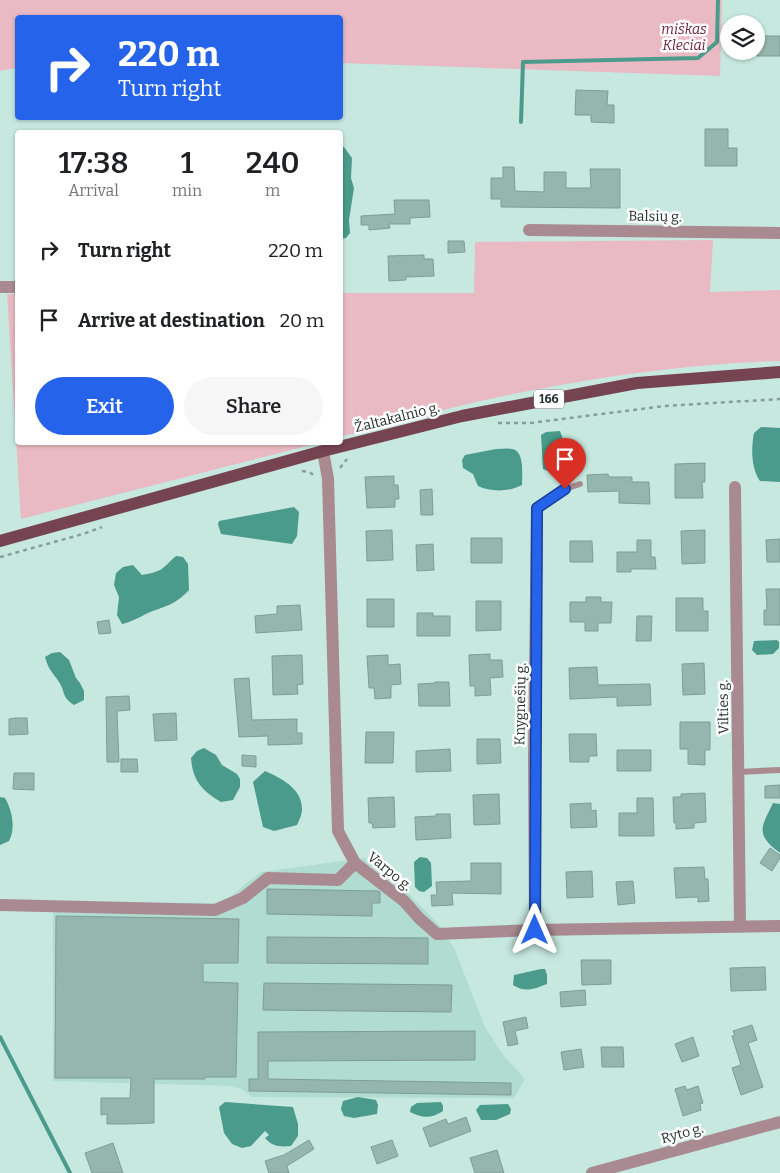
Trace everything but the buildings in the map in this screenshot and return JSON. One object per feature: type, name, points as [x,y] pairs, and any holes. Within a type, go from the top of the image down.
[{"type":"main road","name":"Žaltakalnio g.","points":[[0,540],[323,451],[462,416],[618,386],[702,377],[780,372]]},
{"type":"street","name":"Balsių g.","points":[[529,230],[780,233]]},
{"type":"street","points":[[0,287],[15,287]]},
{"type":"street","name":"Varpo g.","points":[[323,451],[328,474],[338,831],[355,863],[404,901],[437,934],[535,930],[780,926]]},
{"type":"street","name":"Vilties g.","points":[[735,487],[740,927]]},
{"type":"street","name":"Knygnešių g.","points":[[535,930],[537,508]]},
{"type":"street","points":[[0,905],[214,910],[243,898],[268,878],[338,880],[355,863]]},
{"type":"street","name":"Ryto g.","points":[[592,1173],[780,1122]]},
{"type":"lane","points":[[537,508],[565,489],[580,484]]},
{"type":"lane","points":[[738,772],[780,770]]},
{"type":"path","points":[[492,424],[531,423],[664,406],[780,399]]},
{"type":"path","points":[[299,470],[309,472],[317,478],[338,470],[343,462],[351,456]]},
{"type":"path","points":[[0,557],[83,534],[110,524]]},
{"type":"shaded area","points":[[343,147],[352,158],[351,178],[354,188],[349,220],[350,233],[343,238]]},
{"type":"shaded area","points":[[761,427],[780,428],[780,482],[760,481],[757,476],[752,451],[754,433]]},
{"type":"shaded area","points":[[560,431],[565,447],[564,461],[559,470],[548,471],[543,469],[541,435],[546,432]]},
{"type":"shaded area","points":[[496,449],[512,449],[519,454],[522,464],[522,485],[506,490],[483,488],[478,486],[473,474],[463,468],[462,460],[465,455]]},
{"type":"shaded area","points":[[294,507],[299,512],[297,536],[292,544],[221,534],[218,524],[219,521]]},
{"type":"shaded area","points":[[176,556],[183,557],[188,564],[189,590],[173,603],[122,624],[117,615],[119,597],[114,585],[116,573],[123,567],[133,565],[142,575],[153,573],[163,568]]},
{"type":"shaded area","points":[[777,640],[779,648],[773,654],[757,655],[752,650],[754,641]]},
{"type":"shaded area","points":[[60,652],[69,660],[76,678],[84,691],[84,700],[74,705],[65,697],[45,657],[52,653]]},
{"type":"shaded area","points":[[204,748],[216,755],[222,765],[237,774],[240,779],[240,787],[233,800],[221,802],[204,789],[196,779],[191,758],[197,751]]},
{"type":"shaded area","points":[[265,771],[290,785],[299,796],[302,810],[297,825],[274,831],[263,827],[253,782]]},
{"type":"shaded area","points":[[0,797],[5,798],[13,825],[9,841],[0,845]]},
{"type":"shaded area","points":[[773,803],[780,804],[780,853],[767,841],[763,830],[763,825]]},
{"type":"shaded area","points":[[420,857],[427,858],[431,863],[432,886],[424,892],[419,891],[415,887],[414,862]]},
{"type":"shaded area","points":[[364,858],[403,888],[440,926],[455,950],[485,1027],[503,1055],[525,1079],[514,1098],[252,1097],[242,1089],[231,1086],[53,1081],[53,902],[222,903],[261,872]]},
{"type":"shaded area","points":[[545,969],[547,984],[526,990],[513,985],[514,975]]},
{"type":"shaded area","points":[[358,1097],[376,1100],[378,1105],[377,1114],[354,1118],[344,1116],[341,1109],[343,1101]]},
{"type":"shaded area","points":[[225,1102],[293,1107],[298,1124],[298,1136],[291,1146],[274,1145],[265,1138],[269,1135],[265,1131],[251,1146],[242,1148],[232,1144],[224,1133],[219,1107]]},
{"type":"shaded area","points":[[441,1102],[443,1111],[434,1115],[419,1116],[410,1112],[411,1107],[417,1103]]},
{"type":"shaded area","points":[[508,1104],[511,1109],[510,1114],[496,1120],[481,1120],[476,1110],[480,1105]]},
{"type":"green space","name":"miškas Kleciai","points":[[0,0],[722,0],[722,15],[720,15],[720,76],[343,63],[343,15],[15,15],[15,68],[0,71]]},
{"type":"green space","points":[[713,240],[710,292],[780,290],[780,361],[708,365],[636,373],[565,384],[475,402],[343,436],[343,293],[474,293],[475,242]]},
{"type":"green space","points":[[7,294],[15,294],[15,423]]},
{"type":"green space","points":[[16,445],[311,445],[21,519]]},
{"type":"waterway","points":[[521,122],[523,62],[698,58],[717,42],[718,0]]},
{"type":"waterway","points":[[0,1037],[70,1173]]},
{"type":"route","points":[[535,930],[534,762],[537,508],[565,489]]}]
